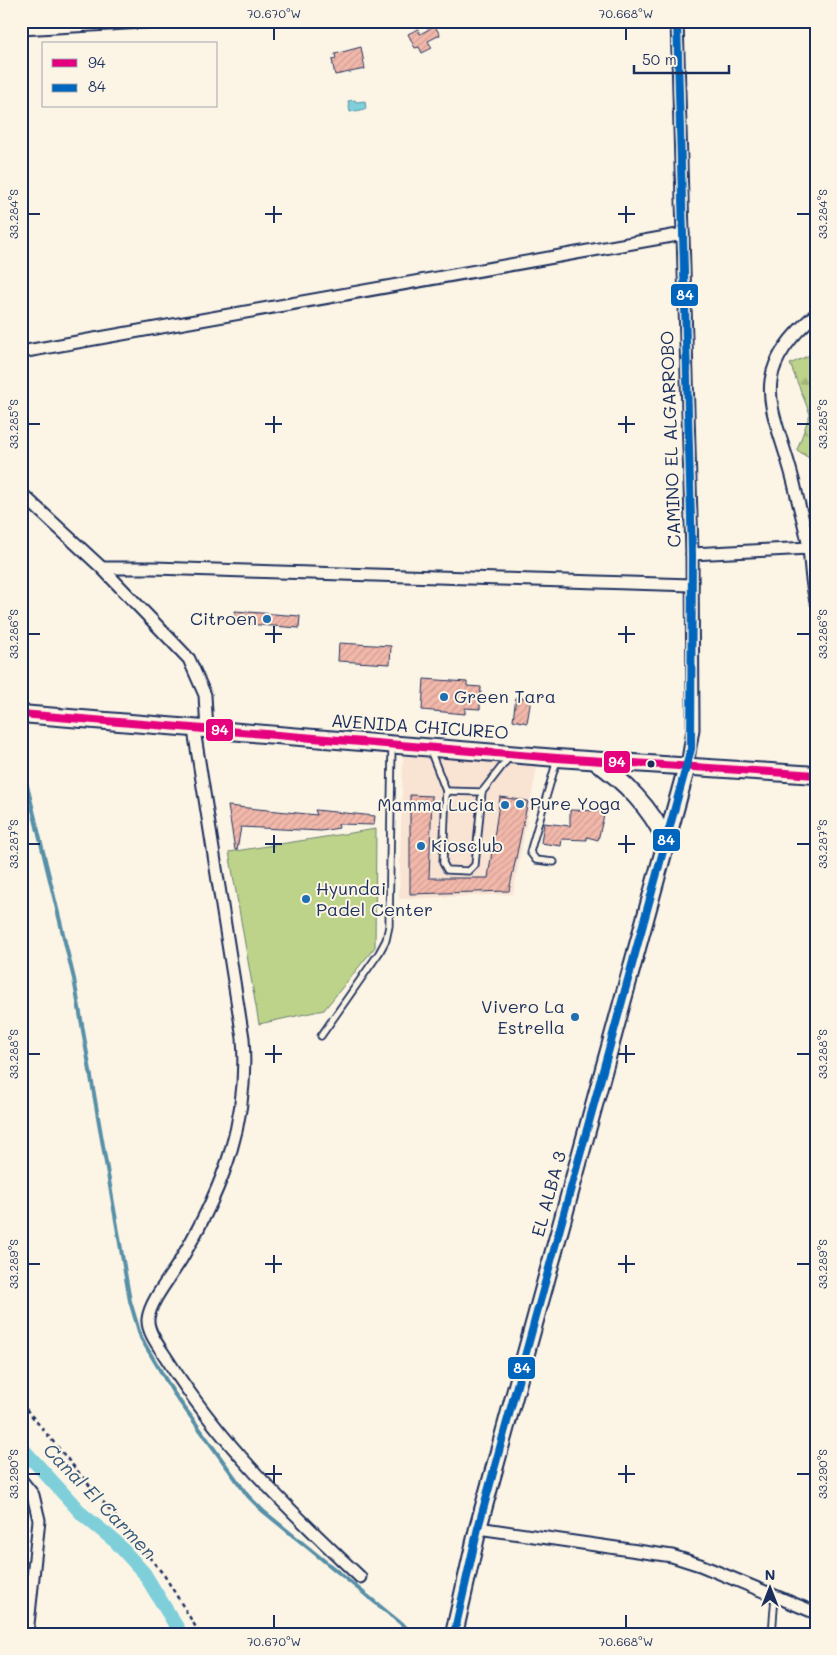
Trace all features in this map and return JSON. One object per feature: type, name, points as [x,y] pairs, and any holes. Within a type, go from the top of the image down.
[{"type":"main road","name":"AVENIDA CHICUREO","points":[[21,714],[595,761],[816,775]]},
{"type":"main road","points":[[595,761],[616,776],[650,814],[665,840]]},
{"type":"main road","name":"EL ALBA 3","points":[[454,1634],[478,1528],[665,840],[687,766]]},
{"type":"main road","points":[[650,814],[674,811]]},
{"type":"street","points":[[114,21],[127,24]]},
{"type":"street","points":[[21,29],[161,21]]},
{"type":"street","name":"CAMINO EL ALGARROBO","points":[[677,21],[692,554],[693,734],[687,766]]},
{"type":"street","points":[[21,352],[683,234]]},
{"type":"street","points":[[816,314],[795,331],[774,365],[769,393],[774,420],[795,485],[808,548],[816,601]]},
{"type":"street","points":[[21,493],[102,568],[189,659],[205,695],[201,730],[243,1038],[244,1087],[240,1119],[228,1164],[199,1229],[171,1278],[152,1305],[148,1323],[154,1339],[172,1367],[228,1443],[268,1488],[360,1577]]},
{"type":"street","points":[[692,554],[808,548]]},
{"type":"street","points":[[102,568],[692,585]]},
{"type":"street","points":[[21,1480],[32,1495],[39,1520],[28,1634]]},
{"type":"street","points":[[478,1528],[672,1556],[816,1613]]},
{"type":"lane","points":[[321,1036],[386,940],[389,926],[392,745]]},
{"type":"lane","points":[[430,748],[446,791],[443,863],[447,870],[458,872],[469,871],[475,864],[482,792],[512,754]]},
{"type":"lane","points":[[554,862],[536,860],[530,852],[557,758]]},
{"type":"lane","points":[[446,791],[482,792]]},
{"type":"lane","points":[[772,1634],[775,1596]]},
{"type":"path","points":[[21,1403],[164,1575],[200,1634]]},
{"type":"shaded area","points":[[403,756],[538,762],[513,894],[399,899]]},
{"type":"green space","points":[[816,352],[816,463],[797,450],[810,414],[790,364]]},
{"type":"green space","name":"Hyundai Padel Center","points":[[376,829],[375,947],[324,1010],[259,1024],[229,852]]},
{"type":"water","points":[[355,100],[356,102],[365,101],[366,109],[350,112],[348,101]]},
{"type":"building","points":[[435,26],[440,35],[428,41],[432,48],[422,53],[419,47],[415,48],[408,34],[418,29],[420,34]]},
{"type":"building","points":[[361,47],[365,69],[335,75],[332,60],[336,59],[335,54]]},
{"type":"building","name":"Citroen","points":[[235,611],[300,616],[299,628],[234,623]]},
{"type":"building","points":[[339,643],[391,646],[390,664],[338,661]]},
{"type":"building","name":"Green Tara","points":[[424,679],[467,682],[467,686],[481,687],[480,709],[465,708],[465,714],[422,710]]},
{"type":"building","points":[[516,697],[531,699],[527,723],[513,720]]},
{"type":"building","points":[[410,795],[432,796],[429,878],[488,878],[500,797],[528,801],[509,891],[410,894]]},
{"type":"building","points":[[228,806],[317,815],[315,810],[375,816],[374,825],[338,824],[339,828],[321,831],[241,827],[237,850],[235,850]]},
{"type":"building","points":[[570,810],[605,811],[598,840],[587,837],[587,840],[562,839],[561,846],[541,843],[544,823],[570,826]]},
{"type":"waterway","points":[[21,761],[74,979],[130,1301],[141,1338],[173,1392],[248,1496],[263,1511],[414,1634]]},
{"type":"waterway","name":"Canal El Carmen","points":[[21,1447],[83,1515],[116,1542],[144,1573],[181,1634]]},
{"type":"transit line","name":"84","points":[[454,1634],[478,1528],[691,749],[692,554],[677,21]]},
{"type":"transit line","name":"94","points":[[21,714],[557,758],[816,775]]},
{"type":"place","name":"Citroen","points":[[267,619]]},
{"type":"place","name":"Green Tara","points":[[444,697]]},
{"type":"place","name":"Pure Yoga","points":[[520,804]]},
{"type":"place","name":"Mamma Lucia","points":[[505,805]]},
{"type":"place","name":"Kiosclub","points":[[421,846]]},
{"type":"place","name":"Hyundai Padel Center","points":[[306,899]]},
{"type":"place","name":"Vivero La Estrella","points":[[575,1017]]}]
